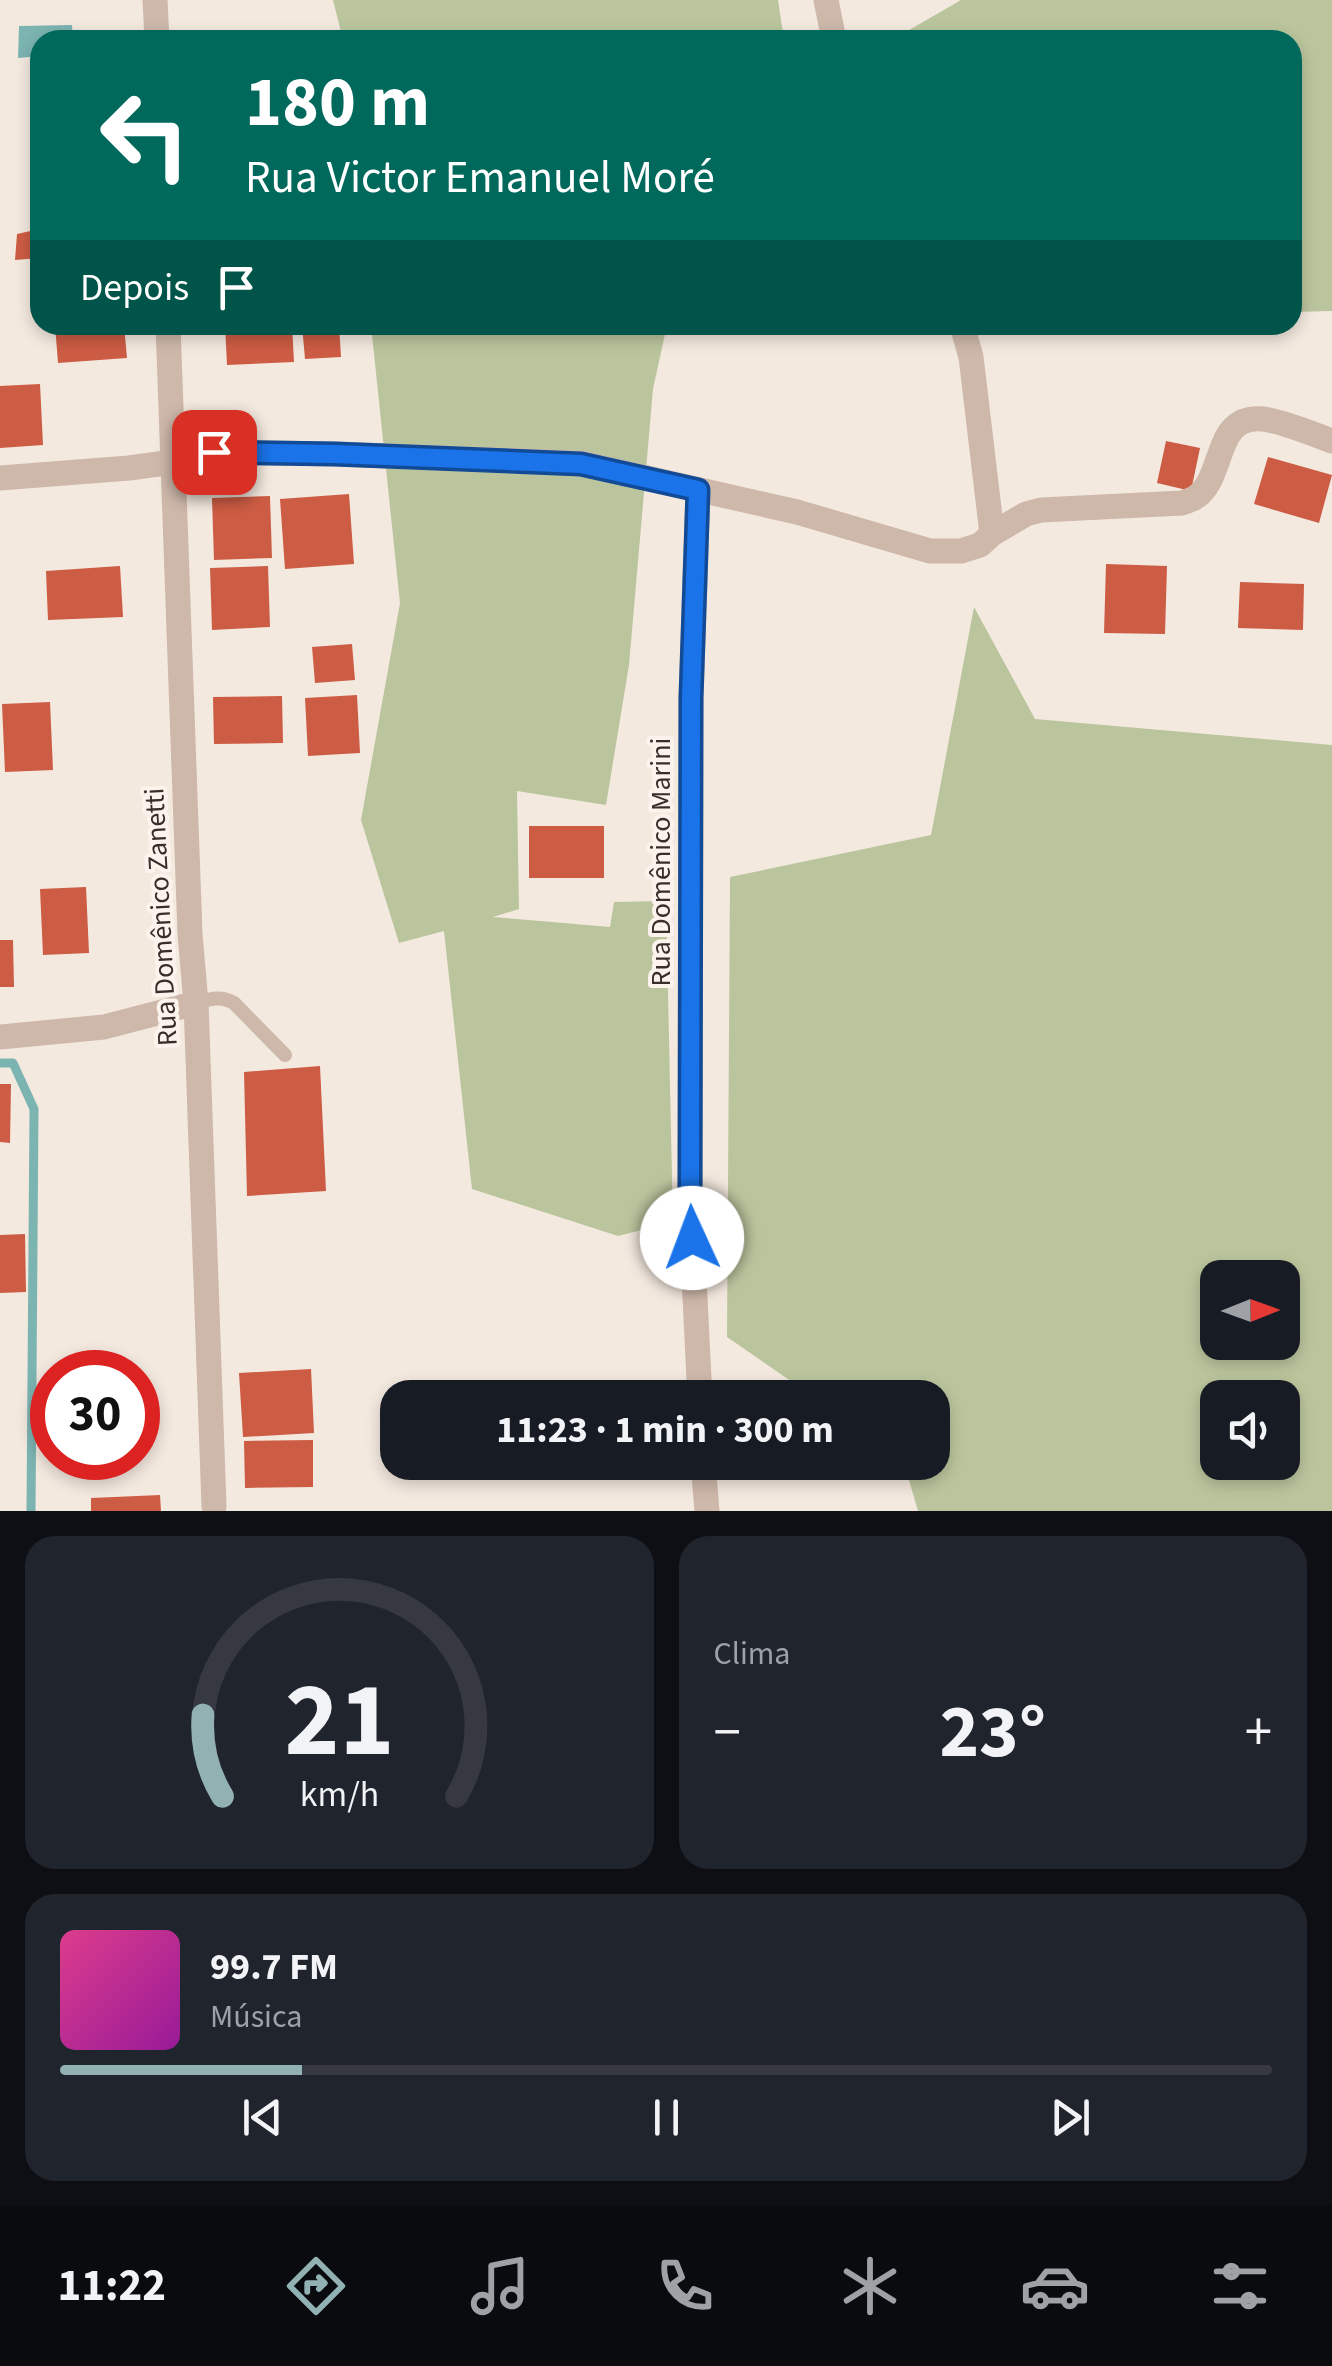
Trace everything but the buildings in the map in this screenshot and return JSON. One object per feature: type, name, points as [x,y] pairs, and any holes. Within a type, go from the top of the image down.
[{"type":"street","points":[[155,0],[156,30]]},
{"type":"street","points":[[826,0],[832,30]]},
{"type":"street","name":"Rua Domênico Zanetti","points":[[168,335],[214,1506]]},
{"type":"street","points":[[965,335],[971,357],[992,534]]},
{"type":"street","points":[[0,478],[129,468],[214,452],[581,464],[797,512],[930,551],[962,551],[980,545],[1026,514],[1042,510],[1182,503],[1195,498],[1206,487],[1230,432],[1240,423],[1264,419],[1332,440]]},
{"type":"street","name":"Rua Domênico Marini","points":[[698,490],[691,698],[690,1198],[699,1380]]},
{"type":"street","points":[[0,1037],[104,1027],[196,1003]]},
{"type":"street","points":[[704,1480],[707,1511]]},
{"type":"lane","points":[[196,1003],[226,998],[285,1055]]},
{"type":"green space","points":[[333,0],[778,0],[782,30],[340,30]]},
{"type":"green space","points":[[961,0],[1332,0],[1332,311],[1302,312],[1302,30],[909,30]]},
{"type":"green space","points":[[372,335],[665,335],[653,389],[629,665],[606,805],[517,791],[519,909],[493,917],[610,927],[614,902],[666,901],[673,1222],[618,1236],[472,1189],[444,931],[399,943],[361,820],[400,603]]},
{"type":"green space","points":[[974,607],[1035,719],[1332,745],[1332,1511],[918,1511],[909,1480],[950,1480],[950,1380],[789,1380],[727,1337],[730,877],[931,835]]},
{"type":"water","points":[[72,25],[72,30],[30,30],[30,57],[18,58],[19,26]]},
{"type":"waterway","points":[[0,1063],[13,1063],[34,1109],[31,1511]]},
{"type":"route","points":[[214,452],[581,464],[698,490],[691,698],[692,1238]]}]
